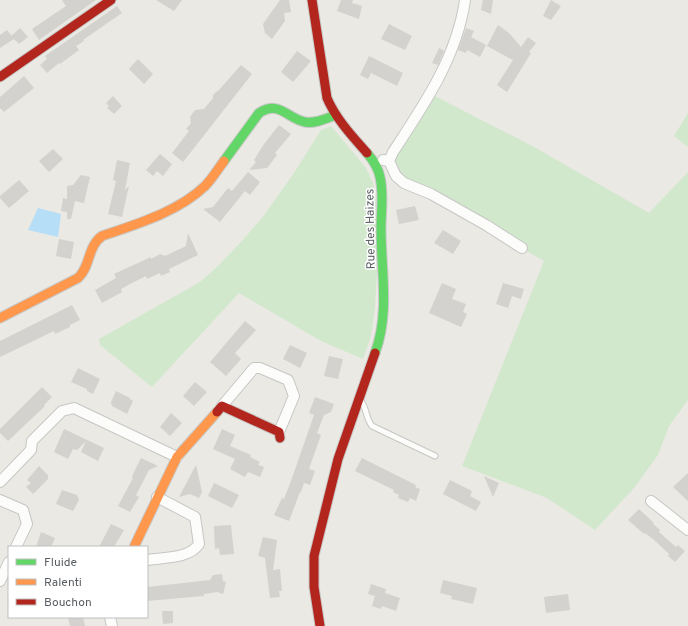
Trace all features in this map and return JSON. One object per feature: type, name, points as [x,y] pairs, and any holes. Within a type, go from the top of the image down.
[{"type":"street","points":[[0,77],[111,0]]},
{"type":"street","name":"Rue des Haizes","points":[[312,0],[327,98],[336,115],[375,163],[380,176],[383,198],[382,228],[384,293],[379,343],[338,459],[314,556],[314,587],[320,626]]},
{"type":"street","points":[[465,0],[460,25],[446,63],[426,103],[393,152],[389,161],[396,176],[404,183],[432,194],[486,225],[522,248]]},
{"type":"street","points":[[0,318],[83,274],[93,243],[97,239],[142,221],[196,195],[206,186],[259,113],[263,110],[268,108],[281,109],[304,122],[336,115]]},
{"type":"street","points":[[375,163],[380,161],[389,161]]},
{"type":"street","points":[[134,546],[177,457],[254,368],[260,368],[288,380],[294,396],[280,435],[222,406]]},
{"type":"street","points":[[0,482],[31,450],[32,442],[62,411],[74,408],[177,457]]},
{"type":"street","points":[[148,560],[185,554],[196,549],[200,544],[195,517],[157,497]]},
{"type":"street","points":[[0,500],[23,510],[27,524],[16,546]]},
{"type":"street","points":[[651,502],[688,530]]},
{"type":"street","points":[[0,581],[8,564]]},
{"type":"lane","points":[[359,399],[364,405],[368,421],[372,426],[435,456]]},
{"type":"green space","points":[[431,94],[536,148],[649,213],[688,172],[688,400],[669,426],[658,455],[634,488],[595,530],[547,498],[462,466],[544,261],[396,176],[393,152]]},
{"type":"green space","points":[[688,113],[688,147],[674,136]]},
{"type":"green space","points":[[331,126],[366,168],[373,183],[376,201],[377,271],[375,307],[371,336],[363,359],[321,341],[239,293],[152,387],[100,345],[99,339],[200,282],[218,266],[262,218],[294,173],[321,130]]},
{"type":"water","points":[[38,208],[61,214],[58,237],[28,230]]},
{"type":"building","points":[[62,0],[96,0],[39,40],[32,29],[66,6]]},
{"type":"building","points":[[156,0],[182,0],[174,11]]},
{"type":"building","points":[[280,0],[289,0],[291,12],[284,13],[285,21],[272,39],[265,33],[263,24]]},
{"type":"building","points":[[341,0],[353,0],[352,3],[362,6],[359,19],[337,11]]},
{"type":"building","points":[[483,0],[493,0],[491,14],[481,10]]},
{"type":"building","points":[[551,0],[561,6],[551,20],[543,16]]},
{"type":"building","points":[[117,6],[122,13],[76,46],[79,50],[47,73],[40,65],[47,59],[45,56]]},
{"type":"building","points":[[389,24],[412,36],[405,50],[381,39]]},
{"type":"building","points":[[498,25],[509,33],[521,47],[528,37],[536,43],[529,52],[531,53],[507,92],[497,85],[513,60],[487,46]]},
{"type":"building","points":[[20,28],[28,37],[19,44],[11,36]]},
{"type":"building","points":[[466,28],[474,31],[471,37],[486,45],[480,57],[467,50],[466,53],[458,50]]},
{"type":"building","points":[[7,30],[14,39],[0,48],[0,35]]},
{"type":"building","points":[[439,48],[444,51],[438,65],[432,63]]},
{"type":"building","points":[[297,51],[311,61],[293,82],[281,72]]},
{"type":"building","points":[[369,56],[403,73],[397,86],[371,73],[368,79],[360,75]]},
{"type":"building","points":[[138,59],[153,74],[144,84],[129,69]]},
{"type":"building","points":[[241,65],[252,74],[183,162],[172,153],[189,131],[186,129],[191,123],[190,117],[195,110],[204,109],[213,98],[213,95]]},
{"type":"building","points":[[24,76],[34,88],[4,112],[0,108],[0,97]]},
{"type":"building","points":[[113,96],[122,106],[114,114],[107,108],[109,106],[106,103]]},
{"type":"building","points":[[279,125],[291,134],[275,153],[277,155],[267,168],[249,170],[256,162],[254,160],[264,144]]},
{"type":"building","points":[[53,149],[63,159],[49,172],[39,161]]},
{"type":"building","points":[[160,154],[172,164],[163,176],[157,171],[153,176],[146,170]]},
{"type":"building","points":[[117,160],[130,163],[125,190],[129,186],[122,217],[108,214],[116,181],[113,180]]},
{"type":"building","points":[[248,172],[260,182],[250,195],[245,191],[220,222],[203,209],[213,207],[228,188],[232,191]]},
{"type":"building","points":[[81,175],[90,177],[84,203],[75,201],[71,219],[67,219],[67,212],[61,211],[63,198],[67,199],[67,186],[73,185]]},
{"type":"building","points":[[19,180],[29,191],[9,208],[0,196]]},
{"type":"building","points":[[415,206],[419,220],[399,224],[396,210]]},
{"type":"building","points":[[443,230],[461,241],[453,254],[434,243]]},
{"type":"building","points":[[188,233],[198,255],[169,269],[170,272],[161,276],[160,273],[147,279],[146,276],[130,284],[121,289],[122,292],[102,303],[95,290],[116,278],[114,274],[151,257],[151,259],[160,254],[165,256],[186,246]]},
{"type":"building","points":[[59,239],[74,242],[71,259],[56,256]]},
{"type":"building","points":[[442,283],[456,289],[452,299],[466,304],[463,312],[467,314],[461,327],[429,313]]},
{"type":"building","points":[[503,283],[524,289],[521,299],[512,296],[508,308],[496,304]]},
{"type":"building","points":[[72,305],[80,320],[70,325],[70,327],[55,334],[54,331],[0,357],[0,341]]},
{"type":"building","points":[[245,321],[256,330],[235,353],[241,359],[226,376],[210,362]]},
{"type":"building","points":[[290,345],[307,353],[300,368],[283,359]]},
{"type":"building","points":[[329,356],[343,359],[338,379],[324,376]]},
{"type":"building","points":[[78,368],[100,379],[93,394],[87,391],[87,389],[71,382]]},
{"type":"building","points":[[195,382],[207,392],[194,406],[183,396]]},
{"type":"building","points":[[42,387],[52,397],[44,405],[45,406],[8,441],[0,433],[0,429]]},
{"type":"building","points":[[116,391],[133,401],[127,414],[112,406],[111,402]]},
{"type":"building","points":[[315,397],[334,404],[331,412],[324,415],[317,433],[321,435],[309,469],[315,471],[310,485],[304,483],[289,521],[274,515],[282,498],[284,499],[314,415],[309,413]]},
{"type":"building","points":[[171,413],[182,423],[170,436],[160,427]]},
{"type":"building","points":[[64,429],[104,448],[98,461],[81,452],[86,441],[77,450],[73,449],[68,459],[54,452]]},
{"type":"building","points":[[222,429],[235,435],[230,446],[251,455],[250,457],[260,462],[258,465],[264,467],[260,477],[248,472],[245,477],[230,469],[235,459],[213,449]]},
{"type":"building","points":[[141,458],[158,466],[149,470],[136,495],[139,497],[130,512],[118,506],[133,478],[134,472]]},
{"type":"building","points":[[362,458],[416,485],[415,487],[420,489],[416,501],[410,498],[408,502],[398,498],[399,495],[393,492],[394,490],[355,471]]},
{"type":"building","points":[[196,465],[202,492],[199,498],[190,494],[179,497]]},
{"type":"building","points":[[39,466],[48,475],[48,479],[33,494],[26,487],[31,483],[27,480]]},
{"type":"building","points":[[688,473],[688,501],[673,487]]},
{"type":"building","points":[[484,476],[499,483],[493,497]]},
{"type":"building","points":[[450,480],[472,491],[470,496],[481,502],[476,511],[443,494]]},
{"type":"building","points":[[214,483],[239,495],[232,508],[208,496]]},
{"type":"building","points":[[62,490],[77,495],[79,500],[73,511],[56,504]]},
{"type":"building","points":[[639,509],[654,523],[653,524],[660,530],[659,532],[676,547],[678,545],[685,551],[675,562],[653,539],[645,533],[644,534],[628,520]]},
{"type":"building","points":[[111,524],[124,530],[115,546],[100,546]]},
{"type":"building","points":[[231,525],[234,554],[220,555],[219,548],[215,549],[214,526]]},
{"type":"building","points":[[41,532],[55,538],[51,546],[36,546]]},
{"type":"building","points":[[263,537],[277,540],[273,570],[280,569],[282,591],[279,591],[280,597],[270,598],[265,558],[258,556]]},
{"type":"building","points":[[222,574],[223,581],[226,582],[223,594],[217,592],[204,594],[204,596],[148,601],[148,587],[210,580],[213,575]]},
{"type":"building","points":[[443,580],[477,588],[473,604],[451,599],[452,596],[440,593]]},
{"type":"building","points":[[371,584],[386,589],[385,593],[400,598],[396,611],[382,606],[381,609],[372,606],[375,596],[368,594]]},
{"type":"building","points":[[568,594],[570,610],[546,613],[544,597]]},
{"type":"building","points":[[162,611],[173,611],[173,623],[163,624]]},
{"type":"building","points":[[68,618],[83,618],[85,626],[70,626]]},
{"type":"traffic: fast","points":[[224,161],[259,113],[266,109],[278,109],[298,120],[305,122],[313,122],[336,115]]},
{"type":"traffic: fast","points":[[367,153],[378,170],[382,190],[381,229],[384,291],[380,338],[375,353]]},
{"type":"traffic: slow","points":[[0,318],[78,278],[85,268],[97,240],[102,236],[156,216],[182,203],[205,186],[224,161]]},
{"type":"traffic: slow","points":[[134,546],[177,457],[217,412]]},
{"type":"traffic: jam","points":[[0,77],[111,0]]},
{"type":"traffic: jam","points":[[312,0],[327,98],[350,134],[367,153]]},
{"type":"traffic: jam","points":[[320,626],[314,587],[314,556],[338,459],[375,353]]},
{"type":"traffic: jam","points":[[217,412],[222,406],[279,432],[280,438]]}]
